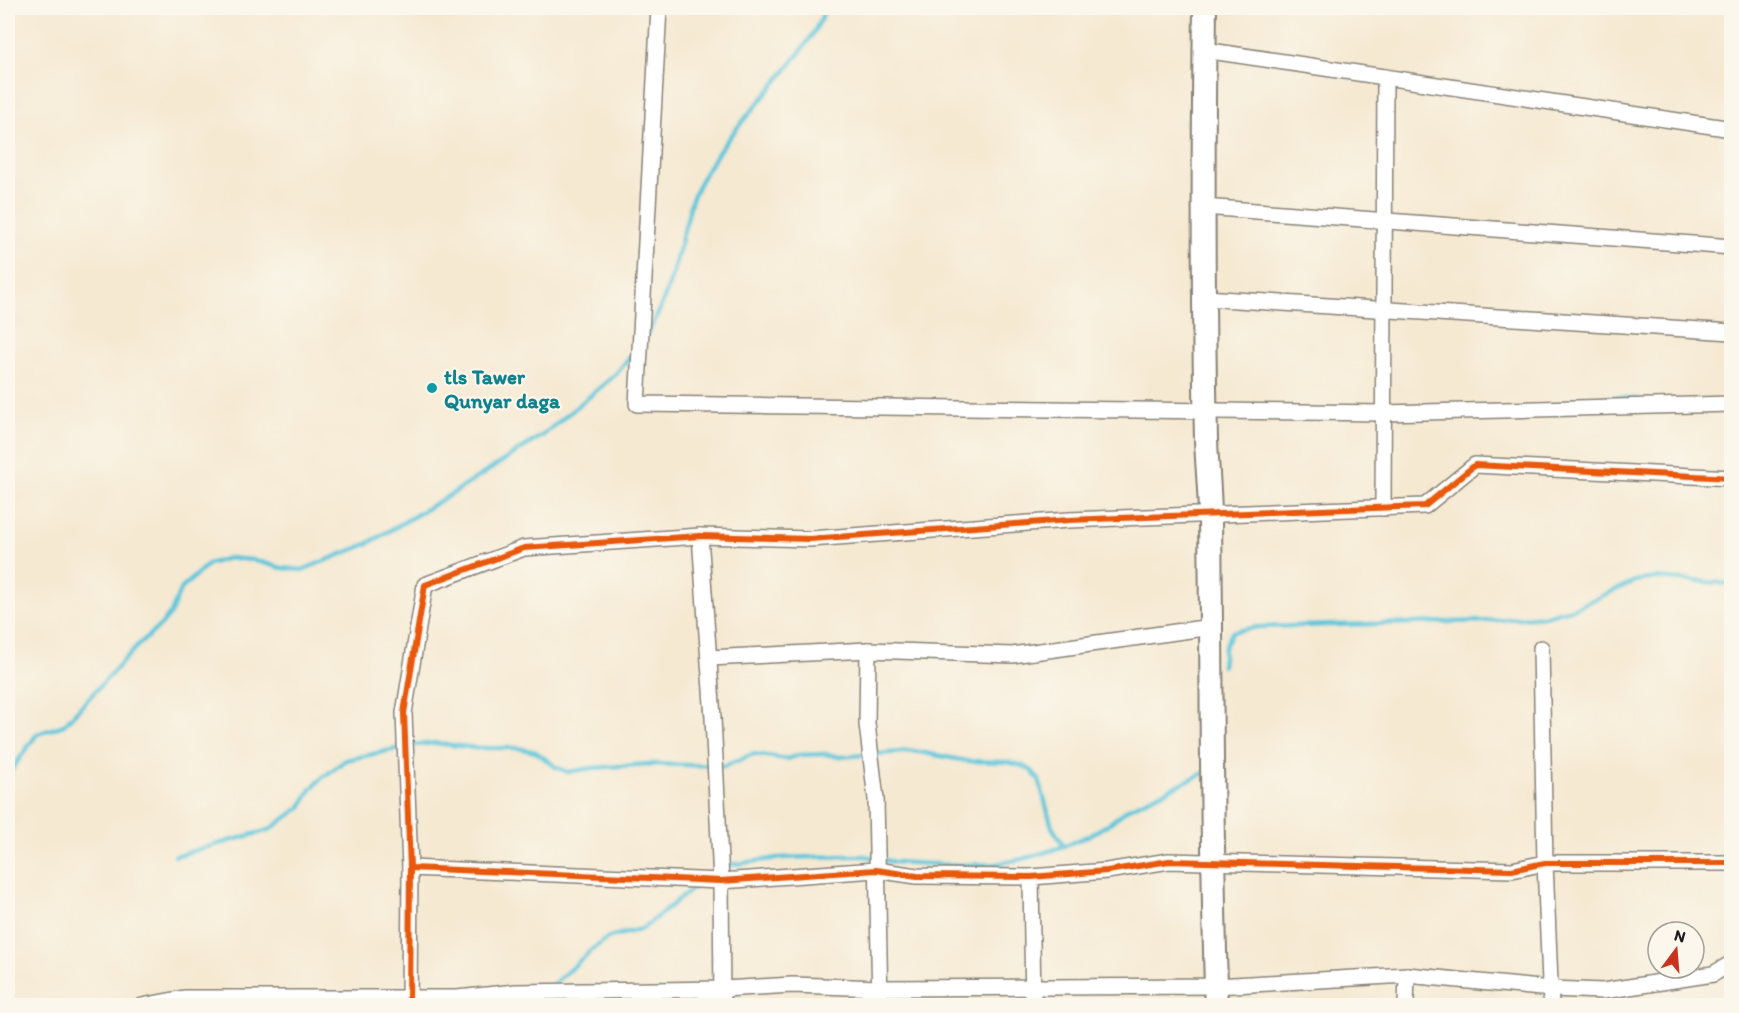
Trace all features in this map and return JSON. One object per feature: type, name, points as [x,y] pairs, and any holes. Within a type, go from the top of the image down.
[{"type":"street","points":[[659,8],[637,404],[1384,413],[1731,404]]},
{"type":"street","points":[[1205,8],[1204,298],[1210,514],[1212,862],[1216,996]]},
{"type":"street","points":[[1204,50],[1731,129]]},
{"type":"street","points":[[1383,508],[1385,77]]},
{"type":"street","points":[[1204,207],[1731,247]]},
{"type":"street","points":[[1204,298],[1731,332]]},
{"type":"street","points":[[409,1001],[410,868],[404,713],[425,585],[524,548],[700,536],[810,539],[1069,520],[1425,506],[1475,465],[1731,478]]},
{"type":"street","points":[[700,536],[721,880],[722,1005]]},
{"type":"street","points":[[709,658],[868,650],[1012,655],[1211,627]]},
{"type":"street","points":[[1541,648],[1545,863],[1551,1005]]},
{"type":"street","points":[[868,650],[867,724],[876,799],[880,1005]]},
{"type":"street","points":[[410,868],[721,880],[876,870],[917,876],[1031,877],[1107,871],[1169,861],[1512,870],[1545,863],[1731,863]]},
{"type":"street","points":[[1031,877],[1033,1005]]},
{"type":"street","points":[[142,1005],[184,999],[409,1001],[457,999],[516,992],[723,989],[792,985],[880,988],[1032,987],[1216,996],[1407,975],[1603,992],[1713,974],[1731,963]]},
{"type":"street","points":[[1406,1005],[1407,975]]},
{"type":"street","points":[[699,1005],[723,989]]},
{"type":"waterway","points":[[647,334],[665,295],[691,203],[702,178],[724,144],[805,45],[819,24],[825,8]]},
{"type":"waterway","points":[[8,775],[37,734],[64,725],[137,646],[162,624],[171,613],[180,590],[208,564],[229,558],[253,560],[282,568],[302,570],[367,544],[455,492],[543,435],[615,375],[635,351]]},
{"type":"waterway","points":[[1580,401],[1614,397],[1638,399]]},
{"type":"waterway","points":[[1222,666],[1224,648],[1232,632],[1257,627],[1486,621],[1544,616],[1575,608],[1635,581],[1656,578],[1732,584]]},
{"type":"waterway","points":[[175,856],[269,830],[301,807],[311,789],[346,760],[414,745],[435,743],[476,748],[518,748],[536,752],[556,767],[568,772],[650,764],[725,766],[753,754],[787,759],[799,755],[825,754],[840,757],[914,751],[967,761],[1008,762],[1032,771],[1039,780],[1052,827],[1064,846]]},
{"type":"waterway","points":[[723,869],[729,865],[778,858],[865,856],[894,862],[952,865],[996,864],[1023,859],[1090,835],[1129,808],[1204,773]]},
{"type":"waterway","points":[[550,987],[609,937],[642,929],[698,884]]},
{"type":"waterway","points":[[535,1006],[543,996]]},
{"type":"cycle path","points":[[409,1006],[410,868],[404,713],[425,585],[524,548],[700,536],[810,539],[1069,520],[1425,506],[1475,465],[1732,478]]},
{"type":"cycle path","points":[[410,868],[721,881],[876,870],[917,876],[1031,877],[1107,871],[1169,861],[1512,870],[1545,863],[1732,863]]},
{"type":"place","name":"tls Tawer Qunyar daga","points":[[432,388]]}]
